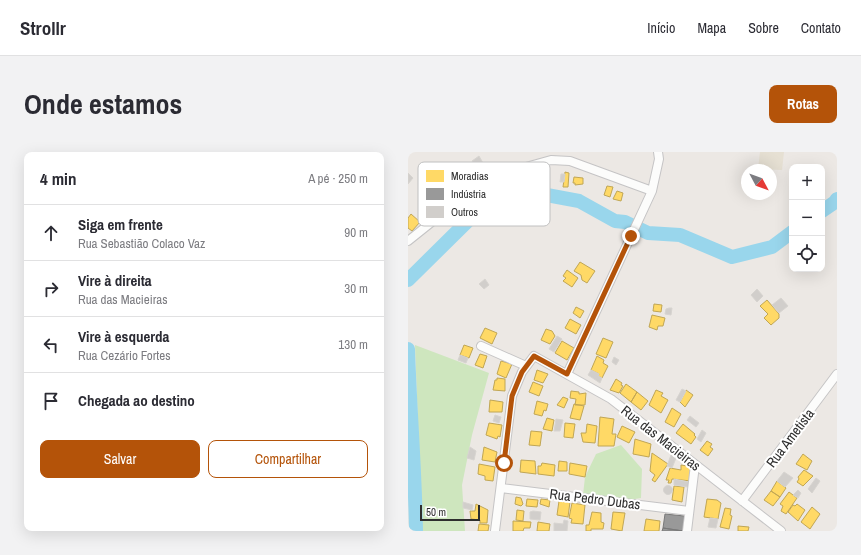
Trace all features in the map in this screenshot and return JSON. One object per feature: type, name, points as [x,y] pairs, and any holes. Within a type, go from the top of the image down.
[{"type":"street","points":[[567,374],[631,236],[640,220],[652,191],[659,159],[658,152]]},
{"type":"street","points":[[543,162],[550,160],[570,161],[652,191]]},
{"type":"street","points":[[408,241],[427,226]]},
{"type":"street","points":[[481,346],[526,366],[512,396],[495,531]]},
{"type":"street","name":"Rua das Macieiras","points":[[526,366],[534,356],[611,399],[694,465],[781,531]]},
{"type":"street","name":"Rua Ametista","points":[[742,501],[837,374]]},
{"type":"street","points":[[687,531],[694,465]]},
{"type":"street","name":"Rua Pedro Dubas","points":[[501,488],[689,511]]},
{"type":"shaded area","points":[[760,152],[784,152],[782,170],[777,170],[777,164],[759,164]]},
{"type":"green space","points":[[415,345],[489,373],[472,435],[462,485],[465,531],[422,531]]},
{"type":"green space","points":[[621,445],[642,469],[641,498],[629,500],[583,495],[585,477],[596,454]]},
{"type":"building: Moradias","points":[[565,172],[569,173],[568,187],[563,187]]},
{"type":"building: Moradias","points":[[574,177],[583,178],[583,184],[575,185],[575,183],[573,183]]},
{"type":"building: Moradias","points":[[607,186],[613,187],[610,197],[604,195]]},
{"type":"building: Moradias","points":[[617,191],[623,193],[621,201],[613,199]]},
{"type":"building: Moradias","points":[[411,214],[418,220],[418,224],[412,231],[408,228],[408,218]]},
{"type":"building: Moradias","points":[[580,262],[595,271],[587,283],[582,280],[581,275],[574,271]]},
{"type":"building: Moradias","points":[[567,270],[578,278],[572,287],[563,281],[566,278],[563,276]]},
{"type":"building: Moradias","points":[[767,300],[779,314],[779,318],[771,325],[764,318],[768,314],[760,306]]},
{"type":"building: Moradias","points":[[654,304],[662,305],[661,312],[653,311]]},
{"type":"building: Moradias","points":[[576,307],[584,311],[580,318],[573,313]]},
{"type":"building: Moradias","points":[[652,315],[665,318],[663,326],[658,326],[657,330],[649,327]]},
{"type":"building: Moradias","points":[[570,319],[581,325],[576,334],[565,328]]},
{"type":"building: Moradias","points":[[485,328],[497,333],[492,344],[480,338]]},
{"type":"building: Moradias","points":[[546,329],[552,331],[555,336],[550,344],[541,340]]},
{"type":"building: Moradias","points":[[603,338],[613,342],[606,358],[596,354]]},
{"type":"building: Moradias","points":[[562,341],[574,348],[567,360],[555,353]]},
{"type":"building: Moradias","points":[[464,345],[473,348],[469,358],[460,355]]},
{"type":"building: Moradias","points":[[480,354],[487,356],[483,368],[475,365]]},
{"type":"building: Moradias","points":[[597,356],[604,360],[603,363],[608,366],[602,378],[598,376],[599,374],[591,370]]},
{"type":"building: Moradias","points":[[501,361],[512,364],[506,378],[497,374]]},
{"type":"building: Moradias","points":[[537,370],[548,374],[543,383],[534,380]]},
{"type":"building: Moradias","points":[[497,378],[505,379],[505,391],[493,390],[495,380],[497,380]]},
{"type":"building: Moradias","points":[[616,379],[622,383],[621,385],[623,386],[619,393],[610,390]]},
{"type":"building: Moradias","points":[[533,382],[543,386],[539,396],[529,392]]},
{"type":"building: Moradias","points":[[626,384],[637,392],[631,402],[620,393]]},
{"type":"building: Moradias","points":[[656,390],[663,393],[661,396],[668,400],[661,413],[649,405]]},
{"type":"building: Moradias","points":[[686,390],[693,395],[685,407],[680,402]]},
{"type":"building: Moradias","points":[[571,391],[579,392],[579,394],[586,393],[585,405],[575,405],[576,399],[570,398]]},
{"type":"building: Moradias","points":[[637,392],[648,401],[641,410],[631,402]]},
{"type":"building: Moradias","points":[[563,397],[568,399],[564,408],[557,405]]},
{"type":"building: Moradias","points":[[490,400],[503,402],[502,412],[489,412]]},
{"type":"building: Moradias","points":[[537,401],[548,404],[546,411],[544,410],[542,416],[534,414]]},
{"type":"building: Moradias","points":[[574,404],[584,406],[580,420],[570,418]]},
{"type":"building: Moradias","points":[[672,408],[681,414],[674,427],[665,422]]},
{"type":"building: Moradias","points":[[600,417],[614,419],[612,434],[616,434],[614,446],[598,446]]},
{"type":"building: Moradias","points":[[547,418],[554,420],[552,431],[543,429]]},
{"type":"building: Moradias","points":[[489,423],[502,425],[500,437],[498,436],[497,439],[486,435]]},
{"type":"building: Moradias","points":[[565,423],[575,424],[573,438],[564,437]]},
{"type":"building: Moradias","points":[[587,424],[597,426],[595,443],[583,442],[581,433],[586,433]]},
{"type":"building: Moradias","points":[[683,424],[695,434],[694,435],[696,437],[691,444],[676,433]]},
{"type":"building: Moradias","points":[[622,426],[635,432],[629,443],[617,437]]},
{"type":"building: Moradias","points":[[531,431],[542,432],[540,446],[529,445]]},
{"type":"building: Moradias","points":[[635,439],[651,444],[649,457],[633,454]]},
{"type":"building: Moradias","points":[[707,441],[712,444],[710,447],[713,449],[708,456],[700,450]]},
{"type":"building: Moradias","points":[[484,447],[497,452],[495,462],[482,460]]},
{"type":"building: Moradias","points":[[652,453],[668,464],[655,482],[652,480],[655,475],[650,471]]},
{"type":"building: Moradias","points":[[803,454],[812,461],[807,470],[796,464]]},
{"type":"building: Moradias","points":[[521,460],[535,461],[536,474],[520,472]]},
{"type":"building: Moradias","points":[[559,461],[567,462],[567,471],[558,471]]},
{"type":"building: Moradias","points":[[542,463],[555,465],[554,476],[538,474],[538,466],[541,466]]},
{"type":"building: Moradias","points":[[570,463],[587,466],[585,477],[569,474]]},
{"type":"building: Moradias","points":[[479,464],[495,467],[493,481],[485,480],[485,476],[478,474]]},
{"type":"building: Moradias","points":[[681,465],[693,467],[691,481],[672,479],[671,483],[668,483],[669,480],[666,480],[670,468],[681,470]]},
{"type":"building: Moradias","points":[[804,470],[813,476],[803,486],[797,482],[799,479],[798,477]]},
{"type":"building: Moradias","points":[[777,481],[786,488],[780,497],[771,491]]},
{"type":"building: Moradias","points":[[674,486],[684,487],[682,502],[672,500]]},
{"type":"building: Moradias","points":[[771,491],[780,497],[773,506],[764,500]]},
{"type":"building: Moradias","points":[[789,492],[797,498],[786,514],[781,511],[783,506],[780,504]]},
{"type":"building: Moradias","points":[[516,497],[521,498],[523,504],[521,506],[515,504]]},
{"type":"building: Moradias","points":[[527,499],[538,500],[537,507],[526,506]]},
{"type":"building: Moradias","points":[[541,499],[550,500],[549,507],[540,504]]},
{"type":"building: Moradias","points":[[707,499],[717,500],[721,503],[718,519],[704,517]]},
{"type":"building: Moradias","points":[[559,501],[570,502],[568,517],[557,515]]},
{"type":"building: Moradias","points":[[572,503],[585,505],[583,524],[571,523],[572,519],[569,518]]},
{"type":"building: Moradias","points":[[476,504],[488,510],[487,523],[480,523],[480,520],[471,519],[470,511],[475,511]]},
{"type":"building: Moradias","points":[[797,504],[805,510],[798,521],[788,512],[793,505],[795,506]]},
{"type":"building: Moradias","points":[[812,507],[820,514],[810,529],[801,522]]},
{"type":"building: Moradias","points":[[725,508],[731,509],[730,515],[732,516],[729,529],[720,527]]},
{"type":"building: Moradias","points":[[517,510],[524,511],[523,521],[516,520]]},
{"type":"building: Moradias","points":[[592,512],[601,513],[601,522],[604,523],[603,529],[591,529],[591,531],[586,531],[586,525],[589,525]]},
{"type":"building: Moradias","points":[[613,512],[625,513],[622,531],[611,529]]},
{"type":"building: Moradias","points":[[646,519],[660,521],[659,531],[644,531]]},
{"type":"building: Moradias","points":[[513,521],[531,522],[530,528],[524,528],[523,531],[513,531]]},
{"type":"building: Moradias","points":[[538,522],[550,524],[549,531],[537,531]]},
{"type":"building: Moradias","points":[[479,524],[489,525],[488,531],[478,531]]},
{"type":"building: Moradias","points":[[738,526],[749,527],[748,531],[738,531]]},
{"type":"building: Indústria","points":[[665,514],[684,516],[683,531],[663,528]]},
{"type":"building: Indústria","points":[[663,528],[683,531],[662,531]]},
{"type":"building: Outros","points":[[479,156],[482,162],[473,162]]},
{"type":"building: Outros","points":[[408,173],[413,178],[408,184]]},
{"type":"building: Outros","points":[[561,174],[565,174],[564,182],[560,182]]},
{"type":"building: Outros","points":[[485,279],[489,285],[484,289],[479,284]]},
{"type":"building: Outros","points":[[757,289],[763,296],[757,302],[751,295]]},
{"type":"building: Outros","points":[[781,298],[788,306],[779,313],[772,305]]},
{"type":"building: Outros","points":[[672,308],[671,315],[665,314],[666,309]]},
{"type":"building: Outros","points":[[557,336],[562,339],[554,352],[549,349]]},
{"type":"building: Outros","points":[[460,355],[468,358],[466,363],[458,360]]},
{"type":"building: Outros","points":[[614,357],[619,360],[616,365],[612,362]]},
{"type":"building: Outros","points":[[591,370],[599,374],[598,376],[602,378],[600,383],[588,375]]},
{"type":"building: Outros","points":[[682,389],[686,391],[680,402],[676,400]]},
{"type":"building: Outros","points":[[495,415],[501,417],[499,423],[493,421]]},
{"type":"building: Outros","points":[[690,416],[699,423],[696,427],[687,420]]},
{"type":"building: Outros","points":[[556,419],[563,420],[560,431],[554,431]]},
{"type":"building: Outros","points":[[702,430],[706,433],[701,442],[697,439]]},
{"type":"building: Outros","points":[[470,447],[476,451],[474,460],[467,458]]},
{"type":"building: Outros","points":[[671,455],[676,458],[672,468],[667,466]]},
{"type":"building: Outros","points":[[784,472],[793,478],[785,487],[777,481]]},
{"type":"building: Outros","points":[[816,478],[820,481],[812,493],[808,489]]},
{"type":"building: Outros","points":[[674,479],[689,482],[688,487],[674,485]]},
{"type":"building: Outros","points":[[668,485],[673,490],[668,495],[663,490]]},
{"type":"building: Outros","points":[[798,490],[801,493],[798,498],[793,495]]},
{"type":"building: Outros","points":[[463,502],[473,505],[472,510],[463,508]]},
{"type":"building: Outros","points":[[530,512],[541,512],[540,520],[530,519]]},
{"type":"building: Outros","points":[[710,518],[718,519],[716,528],[708,527]]},
{"type":"building: Outros","points":[[564,520],[568,521],[567,531],[554,531],[554,523],[563,524]]},
{"type":"waterway","points":[[550,196],[579,201],[615,221],[625,222],[648,233],[680,235],[732,257],[772,247],[789,234]]},
{"type":"waterway","points":[[825,209],[837,199]]},
{"type":"waterway","points":[[408,280],[463,226]]},
{"type":"waterway","points":[[408,349],[416,531]]},
{"type":"route","points":[[504,463],[512,396],[522,372],[534,356],[567,374],[631,236]]}]
